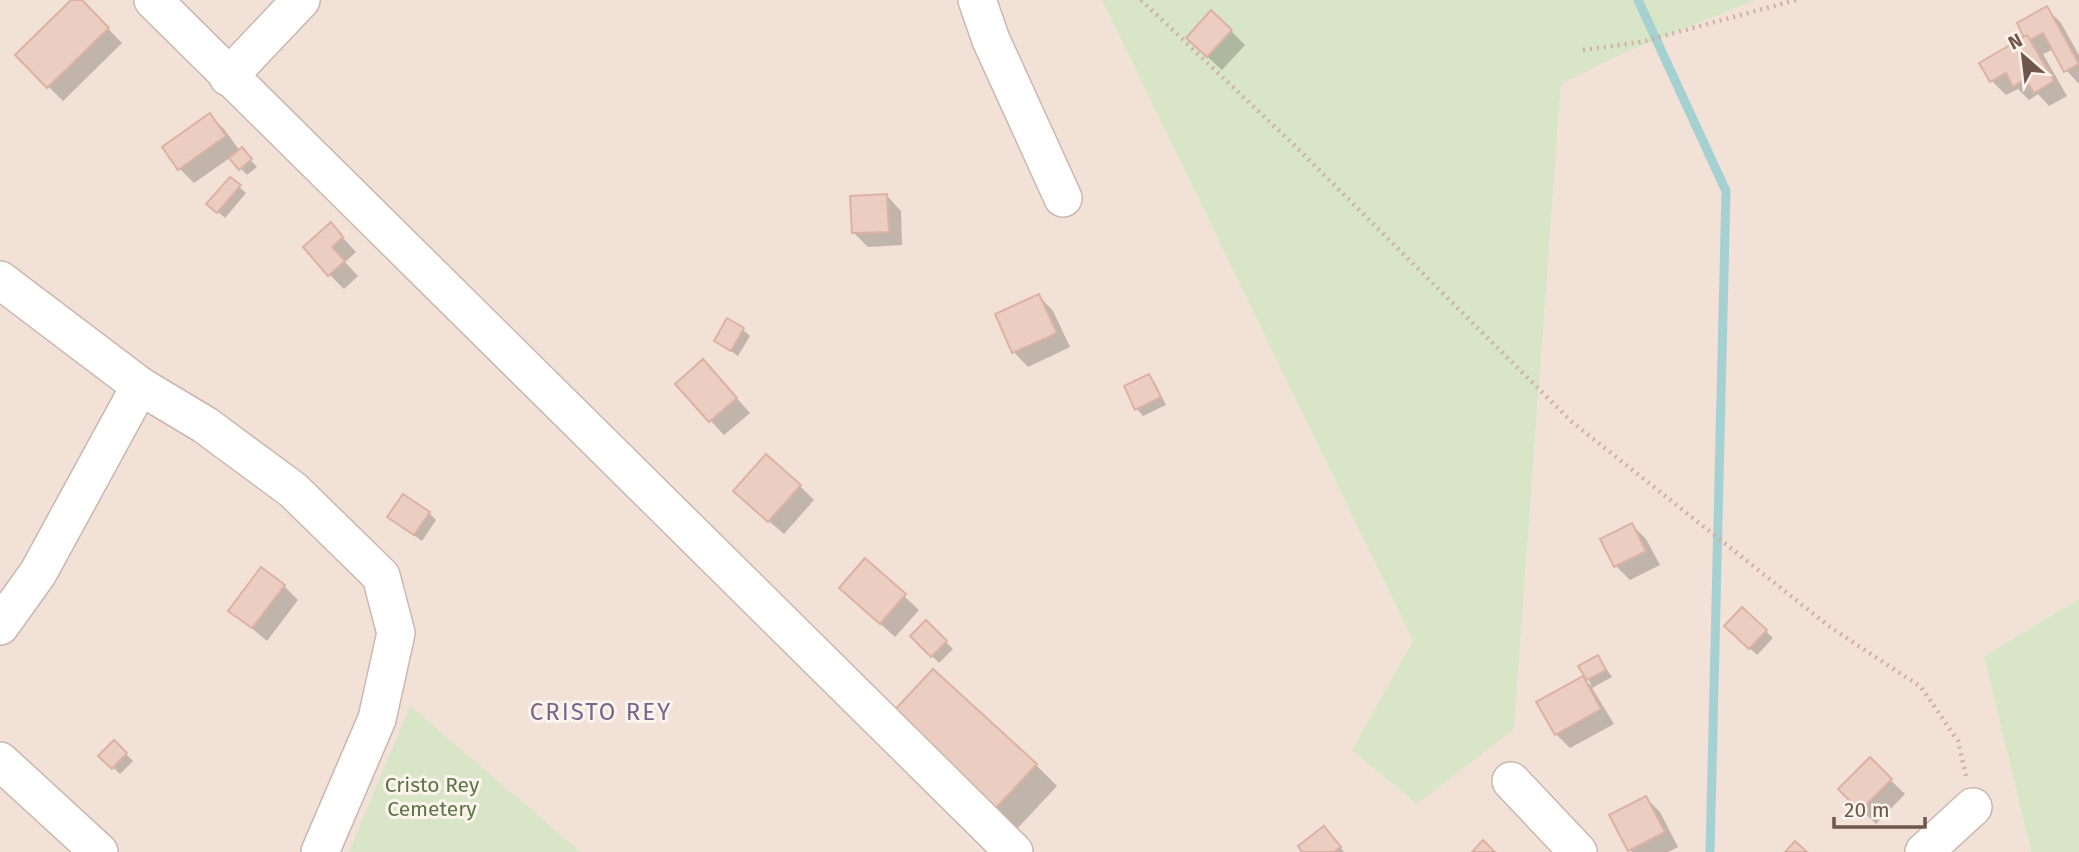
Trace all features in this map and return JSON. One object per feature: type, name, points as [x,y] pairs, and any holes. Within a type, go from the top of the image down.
[{"type":"street","points":[[153,0],[1014,852]]},
{"type":"street","points":[[228,77],[301,0]]},
{"type":"street","points":[[977,0],[991,40],[1063,198]]},
{"type":"street","points":[[0,280],[140,386],[205,425],[293,490],[381,576],[396,633],[377,719],[320,852]]},
{"type":"street","points":[[0,626],[38,573],[140,386]]},
{"type":"street","points":[[0,761],[99,852]]},
{"type":"street","points":[[1511,781],[1578,852]]},
{"type":"street","points":[[1924,852],[1973,807]]},
{"type":"path","points":[[1140,0],[1292,143],[1572,422],[1830,626],[1921,687],[1958,741],[1973,807]]},
{"type":"path","points":[[1583,50],[1641,42],[1796,0]]},
{"type":"shaded area","points":[[0,0],[1102,0],[1413,641],[1353,750],[1514,729],[1561,83],[1626,52],[1756,0],[2079,0],[2079,599],[1984,656],[2031,852],[0,852]]},
{"type":"green space","points":[[1102,0],[1756,0],[1626,52],[1561,84],[1514,729],[1417,804],[1352,750],[1413,641]]},
{"type":"green space","points":[[2079,599],[2079,852],[2031,852],[1984,656]]},
{"type":"green space","name":"Cristo Rey Cemetery","points":[[410,706],[581,852],[349,852]]},
{"type":"building","points":[[71,0],[82,0],[109,28],[47,88],[15,55]]},
{"type":"building","points":[[2047,6],[2079,64],[2064,72],[2043,33],[2026,42],[2017,23]]},
{"type":"building","points":[[1211,10],[1232,30],[1207,57],[1186,38]]},
{"type":"building","points":[[2027,35],[2054,81],[2034,93],[2025,79],[2013,87],[2006,73],[1990,82],[1979,63]]},
{"type":"building","points":[[210,113],[226,136],[178,170],[162,147]]},
{"type":"building","points":[[242,147],[252,159],[239,170],[229,158]]},
{"type":"building","points":[[230,177],[241,185],[217,213],[206,204]]},
{"type":"building","points":[[887,194],[889,232],[852,233],[850,196]]},
{"type":"building","points":[[331,222],[343,237],[332,247],[345,261],[328,276],[303,247]]},
{"type":"building","points":[[1039,294],[1057,333],[1012,353],[995,314]]},
{"type":"building","points":[[727,318],[744,328],[731,351],[714,341]]},
{"type":"building","points":[[703,359],[737,398],[709,422],[675,384]]},
{"type":"building","points":[[1149,374],[1161,397],[1135,410],[1124,386]]},
{"type":"building","points":[[766,454],[801,485],[768,522],[733,491]]},
{"type":"building","points":[[403,494],[430,512],[414,535],[387,517]]},
{"type":"building","points":[[1632,523],[1646,551],[1614,567],[1600,539]]},
{"type":"building","points":[[865,558],[906,594],[880,624],[839,588]]},
{"type":"building","points":[[261,567],[285,585],[252,628],[228,611]]},
{"type":"building","points":[[1742,607],[1767,630],[1749,649],[1724,626]]},
{"type":"building","points":[[926,620],[947,641],[931,657],[910,636]]},
{"type":"building","points":[[1598,655],[1606,670],[1587,680],[1578,666]]},
{"type":"building","points":[[933,669],[1037,764],[994,810],[890,715]]},
{"type":"building","points":[[1583,676],[1601,709],[1555,735],[1536,702]]},
{"type":"building","points":[[114,740],[127,753],[112,769],[98,756]]},
{"type":"building","points":[[1870,757],[1892,779],[1860,811],[1838,789]]},
{"type":"building","points":[[1646,796],[1665,832],[1628,851],[1609,815]]},
{"type":"building","points":[[1324,826],[1341,847],[1334,852],[1302,852],[1298,846]]},
{"type":"building","points":[[1483,840],[1495,852],[1472,852]]},
{"type":"building","points":[[1795,841],[1807,852],[1785,852]]},
{"type":"waterway","points":[[1638,0],[1726,191],[1710,852]]},
{"type":"district","name":"CRISTO REY","points":[[601,712]]}]
